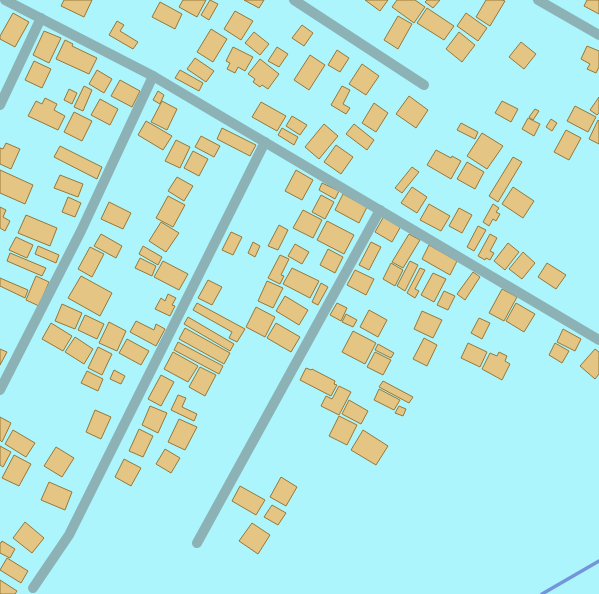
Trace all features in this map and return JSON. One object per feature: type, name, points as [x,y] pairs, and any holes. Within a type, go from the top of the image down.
[{"type":"street","points":[[5,0],[153,76],[599,340]]},
{"type":"street","points":[[294,0],[424,85]]},
{"type":"street","points":[[538,0],[599,34]]},
{"type":"street","points":[[0,105],[41,18]]},
{"type":"street","points":[[0,390],[81,231],[153,76]]},
{"type":"street","points":[[33,588],[69,535],[265,142]]},
{"type":"street","points":[[197,543],[380,210]]},
{"type":"building","points":[[64,0],[92,0],[84,17],[61,6]]},
{"type":"building","points":[[183,0],[206,0],[197,17],[179,7]]},
{"type":"building","points":[[210,0],[218,4],[209,20],[201,15]]},
{"type":"building","points":[[244,0],[264,0],[259,8]]},
{"type":"building","points":[[365,0],[388,0],[380,11]]},
{"type":"building","points":[[397,0],[415,0],[425,7],[414,23],[392,7]]},
{"type":"building","points":[[427,0],[440,0],[433,8],[425,2]]},
{"type":"building","points":[[486,0],[505,1],[490,26],[476,17]]},
{"type":"building","points":[[587,0],[599,0],[599,14],[584,6]]},
{"type":"building","points":[[160,2],[182,14],[175,29],[152,17]]},
{"type":"building","points":[[427,8],[454,26],[444,40],[417,23]]},
{"type":"building","points":[[235,11],[253,21],[241,40],[224,29]]},
{"type":"building","points":[[13,13],[29,22],[15,47],[0,39],[0,36]]},
{"type":"building","points":[[466,13],[487,28],[478,41],[457,26]]},
{"type":"building","points":[[398,16],[412,24],[398,49],[384,40]]},
{"type":"building","points":[[117,21],[124,25],[120,31],[138,42],[133,49],[109,35]]},
{"type":"building","points":[[302,25],[313,33],[304,46],[292,38]]},
{"type":"building","points":[[211,29],[227,39],[213,62],[197,52]]},
{"type":"building","points":[[44,31],[61,38],[49,63],[33,55]]},
{"type":"building","points":[[254,32],[269,44],[260,55],[245,43]]},
{"type":"building","points":[[459,32],[475,45],[462,62],[446,49]]},
{"type":"building","points":[[65,40],[73,44],[72,46],[97,58],[89,74],[56,59]]},
{"type":"building","points":[[521,42],[536,54],[524,69],[509,57]]},
{"type":"building","points":[[587,46],[599,51],[599,67],[596,73],[587,69],[590,64],[581,59]]},
{"type":"building","points":[[233,47],[253,57],[245,71],[238,67],[235,73],[227,69],[230,63],[226,61]]},
{"type":"building","points":[[277,47],[288,54],[279,67],[268,61]]},
{"type":"building","points":[[337,50],[349,58],[340,72],[328,65]]},
{"type":"building","points":[[310,55],[325,65],[309,90],[294,80]]},
{"type":"building","points":[[195,58],[214,71],[206,82],[187,69]]},
{"type":"building","points":[[260,59],[279,74],[268,89],[262,85],[260,87],[253,82],[255,79],[248,74]]},
{"type":"building","points":[[34,61],[51,69],[42,88],[25,80]]},
{"type":"building","points":[[362,64],[379,76],[366,95],[349,84]]},
{"type":"building","points":[[97,70],[112,79],[104,93],[89,84]]},
{"type":"building","points":[[180,70],[203,83],[199,91],[175,78]]},
{"type":"building","points":[[120,80],[140,91],[132,107],[111,96]]},
{"type":"building","points":[[84,86],[92,90],[83,111],[74,107]]},
{"type":"building","points":[[342,86],[350,90],[343,104],[350,108],[346,114],[331,105]]},
{"type":"building","points":[[69,89],[77,93],[72,104],[64,100]]},
{"type":"building","points":[[158,91],[164,95],[160,104],[153,100]]},
{"type":"building","points":[[409,96],[428,110],[416,128],[396,114]]},
{"type":"building","points":[[599,97],[599,113],[597,115],[590,110]]},
{"type":"building","points":[[45,98],[57,104],[54,110],[65,116],[58,130],[28,116],[36,101],[42,104]]},
{"type":"building","points":[[100,99],[118,109],[110,125],[91,115]]},
{"type":"building","points":[[162,101],[177,109],[167,130],[151,122]]},
{"type":"building","points":[[502,101],[518,109],[511,122],[495,113]]},
{"type":"building","points":[[261,102],[286,116],[277,131],[252,117]]},
{"type":"building","points":[[374,103],[388,113],[376,132],[362,123]]},
{"type":"building","points":[[575,106],[596,117],[588,132],[567,121]]},
{"type":"building","points":[[535,109],[539,111],[533,120],[529,117]]},
{"type":"building","points":[[74,112],[92,121],[82,141],[64,132]]},
{"type":"building","points":[[292,116],[307,125],[300,135],[286,126]]},
{"type":"building","points":[[528,118],[540,124],[534,136],[522,129]]},
{"type":"building","points":[[551,119],[557,123],[552,131],[546,127]]},
{"type":"building","points":[[598,120],[599,121],[599,144],[589,139]]},
{"type":"building","points":[[146,121],[172,136],[163,150],[138,135]]},
{"type":"building","points":[[461,123],[478,132],[475,139],[457,130]]},
{"type":"building","points":[[324,124],[338,136],[319,159],[305,147]]},
{"type":"building","points":[[354,124],[374,140],[367,150],[346,134]]},
{"type":"building","points":[[222,128],[256,145],[250,156],[217,139]]},
{"type":"building","points":[[282,128],[298,137],[294,145],[278,135]]},
{"type":"building","points":[[566,130],[581,138],[569,160],[554,152]]},
{"type":"building","points":[[482,133],[503,146],[487,169],[467,156]]},
{"type":"building","points":[[201,136],[220,146],[214,157],[195,147]]},
{"type":"building","points":[[176,140],[190,147],[180,168],[165,161]]},
{"type":"building","points":[[6,143],[20,149],[11,169],[0,164],[0,148],[3,149]]},
{"type":"building","points":[[336,145],[353,157],[341,174],[324,162]]},
{"type":"building","points":[[60,146],[102,167],[97,179],[54,157]]},
{"type":"building","points":[[436,150],[451,158],[452,156],[461,161],[451,179],[427,165]]},
{"type":"building","points":[[193,151],[208,159],[199,176],[184,168]]},
{"type":"building","points":[[513,157],[522,162],[498,202],[489,196]]},
{"type":"building","points":[[467,162],[484,172],[475,189],[457,179]]},
{"type":"building","points":[[412,167],[419,172],[402,193],[395,188]]},
{"type":"building","points":[[0,170],[33,185],[25,204],[0,193]]},
{"type":"building","points":[[296,170],[313,180],[302,200],[285,191]]},
{"type":"building","points":[[60,175],[83,184],[78,197],[54,188]]},
{"type":"building","points":[[177,177],[193,186],[184,201],[168,191]]},
{"type":"building","points":[[322,183],[339,191],[335,199],[319,190]]},
{"type":"building","points":[[412,187],[427,197],[417,213],[401,203]]},
{"type":"building","points":[[513,187],[534,201],[523,218],[502,204]]},
{"type":"building","points":[[343,194],[367,207],[359,223],[335,210]]},
{"type":"building","points":[[321,195],[334,202],[325,219],[312,212]]},
{"type":"building","points":[[168,196],[185,205],[173,227],[156,218]]},
{"type":"building","points":[[68,197],[81,203],[75,217],[62,212]]},
{"type":"building","points":[[109,202],[131,213],[123,229],[101,219]]},
{"type":"building","points":[[429,204],[450,216],[441,231],[420,220]]},
{"type":"building","points":[[493,204],[499,208],[496,212],[500,214],[496,221],[493,219],[489,226],[483,222]]},
{"type":"building","points":[[0,207],[6,210],[3,217],[10,221],[5,231],[0,228]]},
{"type":"building","points":[[459,208],[472,215],[462,233],[449,226]]},
{"type":"building","points":[[303,210],[322,220],[313,238],[293,228]]},
{"type":"building","points":[[26,215],[57,228],[50,246],[18,233]]},
{"type":"building","points":[[384,216],[401,226],[392,242],[375,232]]},
{"type":"building","points":[[327,221],[354,235],[344,254],[317,240]]},
{"type":"building","points":[[161,222],[179,233],[166,252],[149,241]]},
{"type":"building","points":[[279,225],[288,230],[278,250],[268,246]]},
{"type":"building","points":[[478,226],[486,230],[474,251],[467,247]]},
{"type":"building","points":[[231,232],[242,237],[233,255],[222,250]]},
{"type":"building","points":[[101,234],[122,246],[116,258],[94,246]]},
{"type":"building","points":[[409,234],[420,240],[403,268],[392,262]]},
{"type":"building","points":[[490,234],[497,238],[490,251],[494,253],[490,260],[486,258],[485,260],[478,256]]},
{"type":"building","points":[[16,237],[33,245],[27,258],[9,250]]},
{"type":"building","points":[[253,242],[260,246],[255,257],[248,253]]},
{"type":"building","points":[[371,242],[381,247],[369,270],[359,265]]},
{"type":"building","points":[[508,243],[519,252],[505,270],[494,261]]},
{"type":"building","points":[[295,244],[309,252],[302,264],[288,256]]},
{"type":"building","points":[[429,245],[457,261],[450,275],[422,259]]},
{"type":"building","points":[[38,246],[59,255],[56,263],[35,254]]},
{"type":"building","points":[[143,246],[162,257],[158,265],[139,254]]},
{"type":"building","points":[[90,247],[104,254],[92,277],[78,269]]},
{"type":"building","points":[[328,249],[343,257],[335,273],[320,265]]},
{"type":"building","points":[[523,252],[535,263],[522,279],[509,269]]},
{"type":"building","points":[[10,253],[46,268],[42,276],[7,261]]},
{"type":"building","points":[[280,255],[289,259],[281,275],[284,276],[280,284],[268,278]]},
{"type":"building","points":[[140,258],[156,266],[152,276],[135,268]]},
{"type":"building","points":[[163,261],[188,274],[179,290],[154,277]]},
{"type":"building","points":[[410,261],[418,265],[405,291],[397,286]]},
{"type":"building","points":[[391,263],[403,270],[395,286],[383,279]]},
{"type":"building","points":[[547,263],[566,275],[556,289],[538,277]]},
{"type":"building","points":[[292,268],[319,281],[310,298],[283,284]]},
{"type":"building","points":[[420,268],[425,270],[415,289],[419,291],[415,298],[407,293]]},
{"type":"building","points":[[355,270],[374,279],[366,295],[347,285]]},
{"type":"building","points":[[473,272],[480,277],[465,300],[457,294]]},
{"type":"building","points":[[433,273],[446,279],[434,302],[421,295]]},
{"type":"building","points":[[36,276],[49,282],[39,306],[26,300]]},
{"type":"building","points":[[81,276],[112,293],[100,316],[68,298]]},
{"type":"building","points":[[0,278],[28,290],[25,298],[0,286]]},
{"type":"building","points":[[208,280],[222,287],[212,305],[198,298]]},
{"type":"building","points":[[267,281],[283,288],[273,308],[258,301]]},
{"type":"building","points":[[321,283],[328,287],[318,305],[312,302]]},
{"type":"building","points":[[502,289],[517,297],[504,321],[489,313]]},
{"type":"building","points":[[444,291],[455,296],[448,310],[437,305]]},
{"type":"building","points":[[168,294],[176,298],[172,305],[175,306],[170,316],[155,309],[161,298],[165,301]]},
{"type":"building","points":[[285,296],[308,310],[299,325],[276,311]]},
{"type":"building","points":[[197,303],[245,329],[237,342],[229,338],[232,332],[193,310]]},
{"type":"building","points":[[337,303],[347,308],[341,321],[330,315]]},
{"type":"building","points":[[516,303],[535,314],[524,332],[506,321]]},
{"type":"building","points":[[62,304],[82,313],[75,329],[55,321]]},
{"type":"building","points":[[256,307],[275,317],[265,337],[246,327]]},
{"type":"building","points":[[369,310],[387,320],[378,337],[360,327]]},
{"type":"building","points":[[422,311],[442,320],[433,338],[414,329]]},
{"type":"building","points":[[346,314],[357,320],[353,327],[342,322]]},
{"type":"building","points":[[85,315],[104,324],[97,339],[78,330]]},
{"type":"building","points":[[188,317],[234,344],[230,351],[184,324]]},
{"type":"building","points":[[479,318],[490,323],[482,339],[471,333]]},
{"type":"building","points":[[136,321],[154,330],[156,324],[165,329],[156,346],[130,332]]},
{"type":"building","points":[[109,322],[126,331],[117,351],[99,343]]},
{"type":"building","points":[[51,323],[72,336],[63,351],[42,339]]},
{"type":"building","points":[[276,323],[300,337],[291,352],[267,338]]},
{"type":"building","points":[[185,328],[230,353],[224,364],[179,339]]},
{"type":"building","points":[[563,329],[581,339],[575,351],[557,342]]},
{"type":"building","points":[[353,331],[376,343],[365,364],[342,352]]},
{"type":"building","points":[[75,337],[93,349],[84,364],[65,352]]},
{"type":"building","points":[[424,338],[437,345],[427,366],[413,359]]},
{"type":"building","points":[[127,339],[149,351],[141,365],[119,353]]},
{"type":"building","points":[[178,342],[223,366],[219,374],[174,350]]},
{"type":"building","points":[[468,343],[487,352],[480,367],[461,358]]},
{"type":"building","points":[[555,343],[569,351],[562,363],[549,355]]},
{"type":"building","points":[[378,344],[394,353],[391,358],[375,350]]},
{"type":"building","points":[[98,347],[112,354],[102,375],[88,368]]},
{"type":"building","points":[[0,349],[7,352],[0,365]]},
{"type":"building","points":[[595,349],[599,352],[599,374],[595,379],[580,366]]},
{"type":"building","points":[[173,352],[198,366],[188,382],[164,369]]},
{"type":"building","points":[[375,352],[391,360],[383,375],[367,367]]},
{"type":"building","points":[[499,352],[507,356],[505,361],[510,364],[502,380],[482,369],[490,353],[497,356]]},
{"type":"building","points":[[200,367],[216,375],[205,396],[189,387]]},
{"type":"building","points":[[306,368],[312,369],[335,381],[334,384],[337,385],[331,396],[300,380]]},
{"type":"building","points":[[114,370],[125,376],[121,384],[110,379]]},
{"type":"building","points":[[87,371],[103,379],[98,391],[81,383]]},
{"type":"building","points":[[161,375],[174,382],[161,406],[148,399]]},
{"type":"building","points":[[383,381],[413,397],[409,403],[379,387]]},
{"type":"building","points":[[339,386],[351,392],[339,415],[321,406],[326,396],[332,399]]},
{"type":"building","points":[[379,389],[400,400],[394,410],[374,400]]},
{"type":"building","points":[[178,395],[186,398],[182,407],[197,414],[194,421],[171,410]]},
{"type":"building","points":[[349,400],[368,411],[361,424],[342,414]]},
{"type":"building","points":[[150,406],[167,413],[158,433],[142,425]]},
{"type":"building","points":[[399,406],[406,409],[403,416],[395,413]]},
{"type":"building","points":[[95,410],[111,417],[101,439],[86,432]]},
{"type":"building","points":[[339,416],[357,425],[347,445],[329,436]]},
{"type":"building","points":[[0,417],[11,423],[2,442],[0,440]]},
{"type":"building","points":[[179,419],[197,427],[185,450],[168,442]]},
{"type":"building","points":[[139,429],[153,436],[143,457],[129,451]]},
{"type":"building","points":[[13,430],[35,443],[26,457],[5,444]]},
{"type":"building","points":[[363,430],[388,446],[376,465],[351,450]]},
{"type":"building","points":[[0,446],[11,452],[3,467],[0,465]]},
{"type":"building","points":[[56,447],[74,458],[62,477],[44,466]]},
{"type":"building","points":[[165,449],[180,458],[171,473],[156,464]]},
{"type":"building","points":[[14,455],[31,464],[19,486],[2,478]]},
{"type":"building","points":[[124,459],[141,468],[131,486],[115,477]]},
{"type":"building","points":[[281,477],[297,487],[286,506],[270,497]]},
{"type":"building","points":[[49,482],[72,492],[65,510],[41,500]]},
{"type":"building","points":[[240,486],[265,500],[256,515],[232,501]]},
{"type":"building","points":[[272,505],[286,513],[278,525],[264,517]]},
{"type":"building","points":[[25,522],[44,538],[32,553],[13,538]]},
{"type":"building","points":[[252,523],[270,535],[258,554],[239,541]]},
{"type":"building","points":[[2,541],[15,549],[10,558],[0,553],[0,543]]},
{"type":"building","points":[[7,558],[28,571],[21,583],[0,570]]},
{"type":"building","points":[[0,580],[17,591],[15,594],[0,594]]},
{"type":"waterway","points":[[542,594],[599,561]]}]
